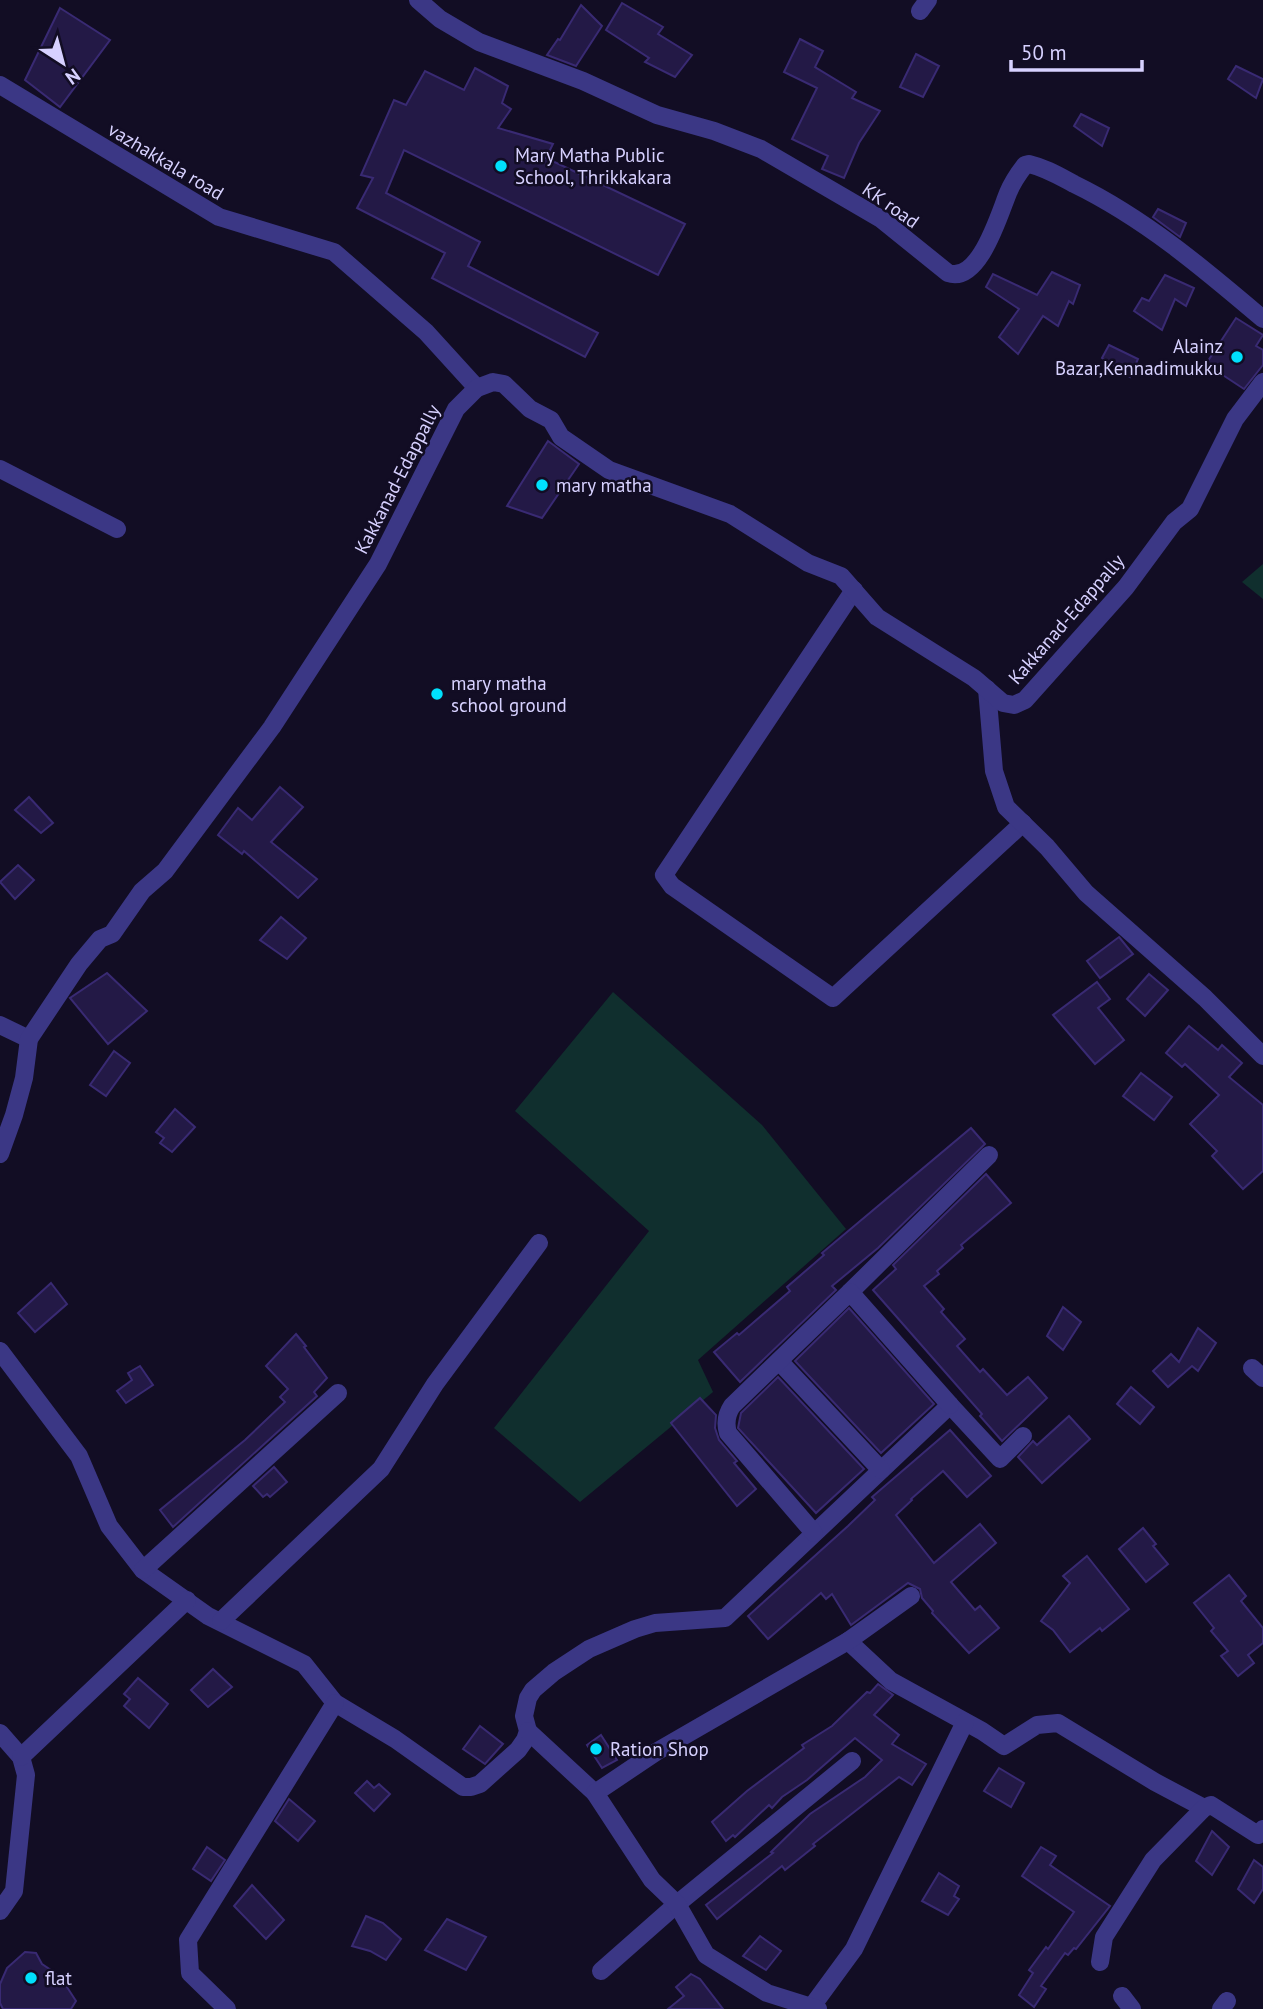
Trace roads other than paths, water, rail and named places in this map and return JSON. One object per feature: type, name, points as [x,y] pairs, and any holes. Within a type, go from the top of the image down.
[{"type":"street","name":"KK road","points":[[418,0],[440,19],[479,41],[573,77],[657,115],[714,131],[761,149],[881,219],[948,273],[956,276],[971,267],[996,226],[1014,181],[1025,165],[1029,164],[1055,173],[1130,214],[1207,271],[1263,319]]},
{"type":"street","name":"vazhakkala road","points":[[0,85],[219,217],[334,252],[426,332],[477,388]]},
{"type":"street","name":"Kakkanad-Edappally","points":[[0,1154],[18,1103],[29,1039],[79,964],[100,939],[112,934],[142,891],[165,871],[272,727],[378,564],[456,409],[477,388],[493,382],[504,384],[530,409],[551,420],[561,437],[609,470],[730,514],[808,563],[841,576],[877,617],[974,678],[1003,703],[1014,705],[1025,700],[1126,587],[1174,522],[1190,509],[1235,419],[1263,382]]},
{"type":"street","points":[[0,469],[117,529]]},
{"type":"street","points":[[854,590],[664,875],[672,886],[833,998],[1023,823]]},
{"type":"street","points":[[987,689],[994,771],[1006,807],[1047,847],[1086,893],[1205,998],[1263,1056]]},
{"type":"street","points":[[0,1025],[29,1039]]},
{"type":"street","points":[[814,1533],[728,1433],[727,1413],[989,1155]]},
{"type":"street","points":[[222,1622],[381,1469],[435,1384],[539,1243]]},
{"type":"street","points":[[850,1292],[1000,1458],[1023,1436]]},
{"type":"street","points":[[0,1351],[79,1456],[109,1526],[143,1570],[208,1616],[304,1664],[335,1703],[395,1739],[463,1787],[480,1784],[518,1749],[528,1731]]},
{"type":"street","points":[[779,1361],[881,1470]]},
{"type":"street","points":[[143,1570],[338,1393]]},
{"type":"street","points":[[950,1405],[725,1618],[656,1623],[589,1649],[554,1672],[533,1690],[528,1698],[524,1716],[528,1731],[594,1793],[652,1880],[677,1904],[706,1955],[767,1993],[813,2008],[854,1949],[965,1722]]},
{"type":"street","points":[[594,1793],[656,1752],[848,1641],[911,1596]]},
{"type":"street","points":[[21,1757],[187,1600]]},
{"type":"street","points":[[848,1641],[891,1681],[1004,1746],[1037,1725],[1058,1723],[1155,1782],[1204,1808]]},
{"type":"street","points":[[227,2009],[190,1973],[188,1940],[335,1703]]},
{"type":"street","points":[[0,1733],[21,1757],[26,1775],[14,1891],[0,1911]]},
{"type":"street","points":[[601,1971],[677,1904],[852,1761]]},
{"type":"street","points":[[1100,1962],[1104,1937],[1153,1860],[1204,1808],[1211,1805],[1258,1835],[1263,1829]]},
{"type":"place","name":"Mary Matha Public School, Thrikkakara","points":[[501,166]]},
{"type":"place","name":"Alainz Bazar,Kennadimukku","points":[[1237,357]]},
{"type":"place","name":"mary matha","points":[[542,485]]},
{"type":"place","name":"mary matha school ground","points":[[437,694]]},
{"type":"place","name":"Ration Shop","points":[[596,1749]]},
{"type":"place","name":"flat","points":[[31,1978]]}]
